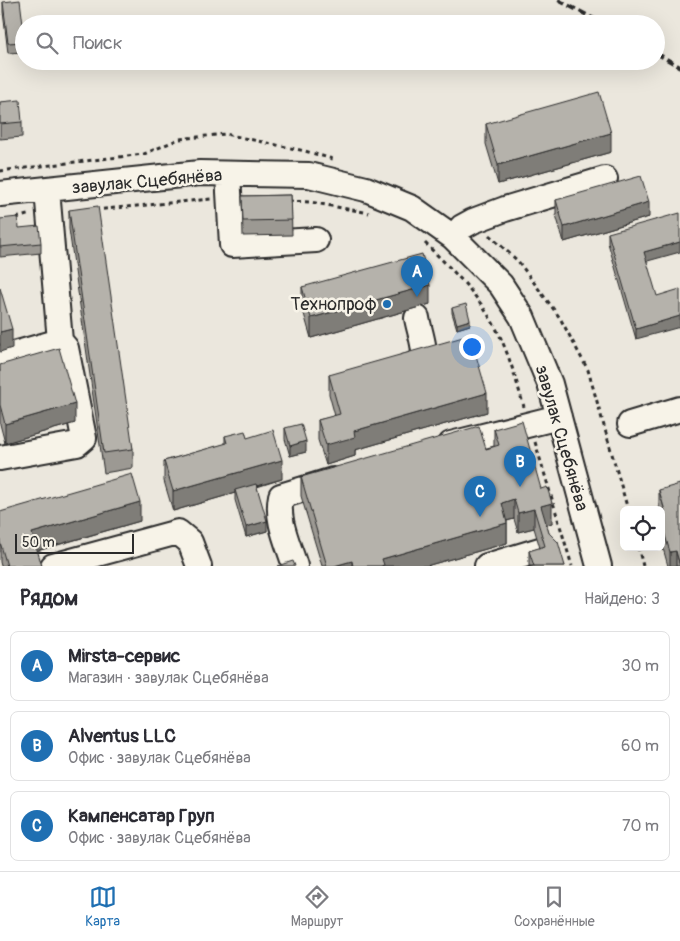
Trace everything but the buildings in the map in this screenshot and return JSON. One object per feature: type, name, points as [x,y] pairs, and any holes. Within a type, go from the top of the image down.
[{"type":"street","name":"завулак Сцебянёва","points":[[0,194],[200,173],[309,175],[366,189],[412,208],[453,237],[501,286],[522,317],[550,384],[599,566]]},
{"type":"street","points":[[228,174],[232,245],[316,240]]},
{"type":"street","points":[[453,237],[462,227],[473,221],[505,209],[604,179]]},
{"type":"street","points":[[0,458],[77,444],[84,438],[66,348],[60,341],[47,190]]},
{"type":"street","points":[[381,375],[417,364],[422,360],[424,353],[416,318]]},
{"type":"street","points":[[0,358],[60,341]]},
{"type":"street","points":[[630,424],[680,410]]},
{"type":"street","points":[[429,451],[559,417]]},
{"type":"street","points":[[295,566],[279,517],[278,507],[281,496],[355,473]]},
{"type":"street","points":[[53,566],[178,532],[190,542],[199,566]]},
{"type":"street","points":[[487,566],[540,550]]},
{"type":"path","points":[[0,171],[144,154],[179,139],[225,134],[305,151],[343,162]]},
{"type":"path","points":[[88,211],[230,197]]},
{"type":"path","points":[[280,200],[310,202],[373,214]]},
{"type":"path","points":[[8,220],[33,213],[50,214]]},
{"type":"path","points":[[473,221],[518,261],[560,318],[579,353],[588,370],[627,506]]},
{"type":"path","points":[[419,238],[476,296],[492,319],[508,354],[572,566]]},
{"type":"path","points":[[639,551],[644,566]]},
{"type":"railway","points":[[558,0],[587,15]]},
{"type":"railway","points":[[665,58],[680,67]]},
{"type":"place","name":"Mirsta-сервис","points":[[417,297]]},
{"type":"place","name":"Технопроф","points":[[387,304]]},
{"type":"place","name":"Alventus LLC","points":[[520,487]]},
{"type":"place","name":"Кампенсатар Груп","points":[[480,517]]}]
